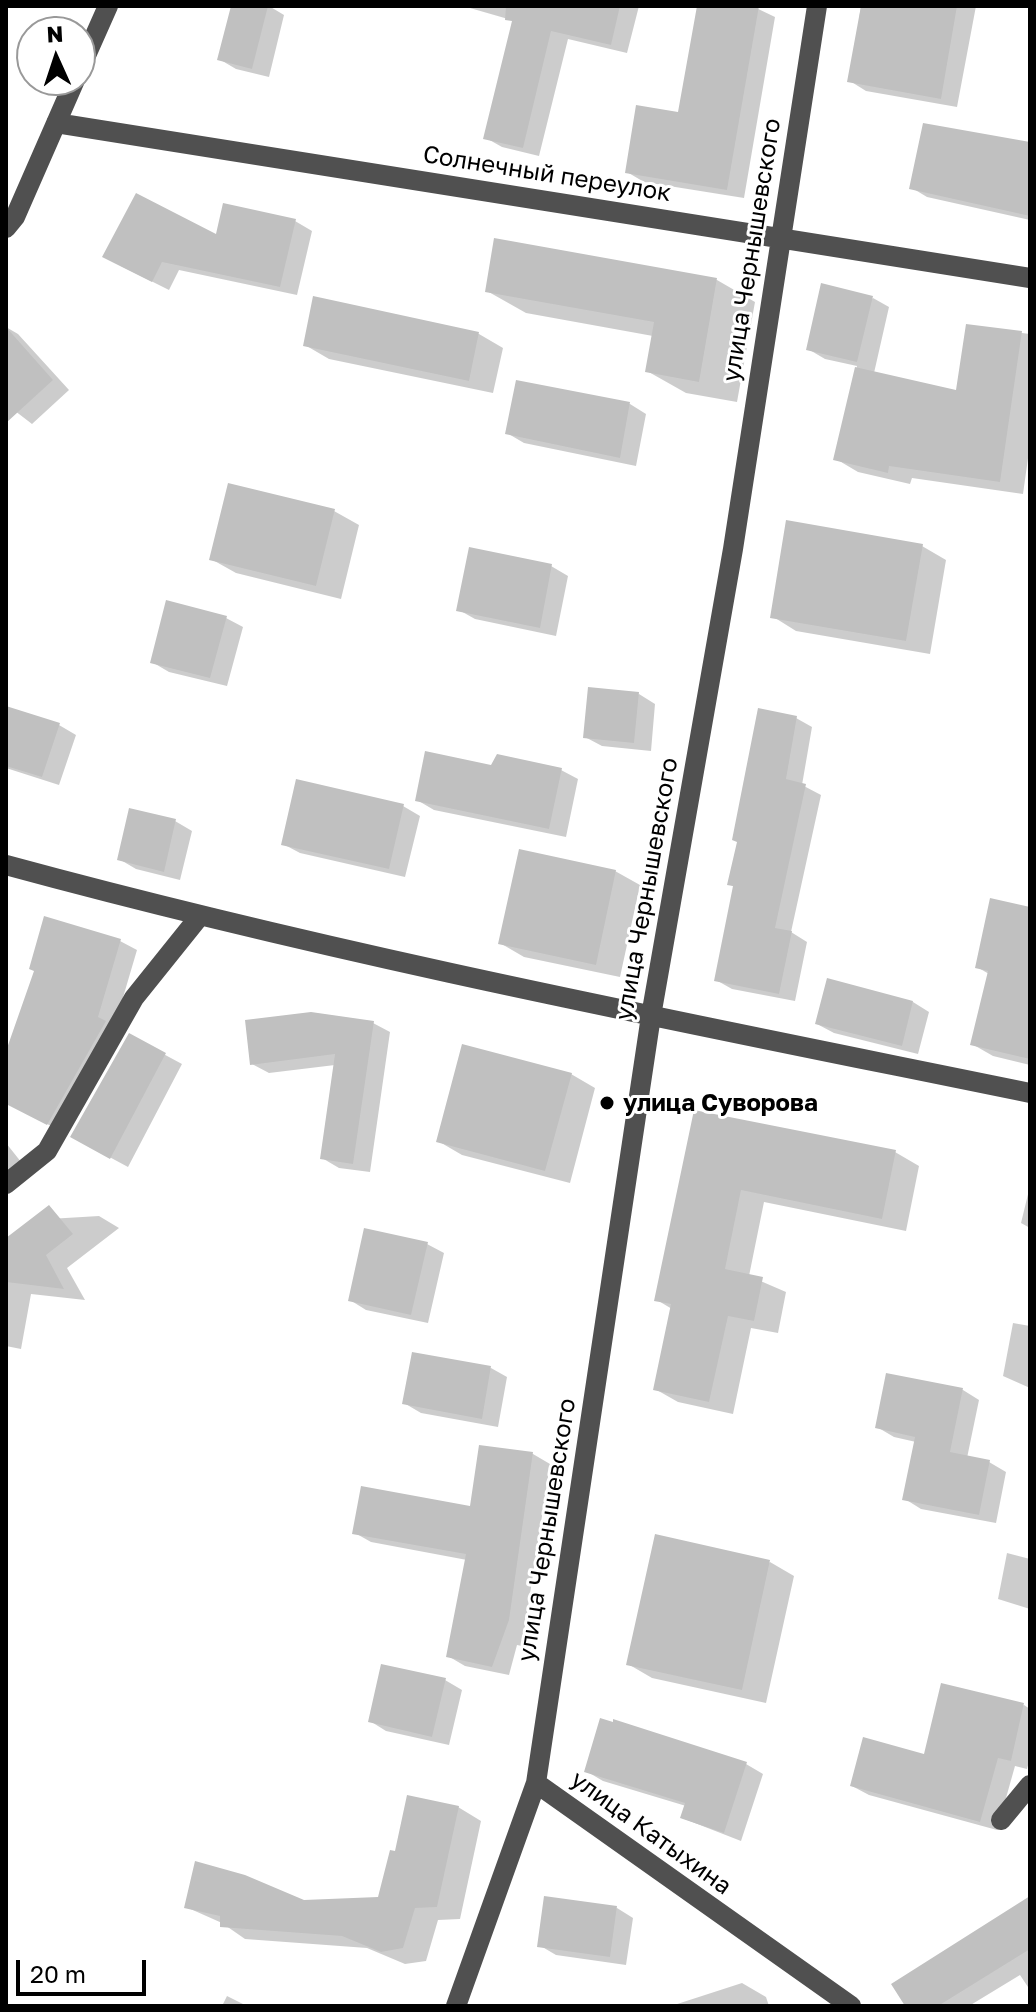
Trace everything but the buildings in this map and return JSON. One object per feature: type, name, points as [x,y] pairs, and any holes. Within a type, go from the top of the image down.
[{"type":"street","points":[[96,33],[108,6]]},
{"type":"street","name":"улица Чернышевского","points":[[536,1783],[651,1016],[733,549],[817,6]]},
{"type":"street","points":[[6,228],[15,217],[68,96]]},
{"type":"street","name":"Солнечный переулок","points":[[56,123],[1030,278]]},
{"type":"street","points":[[6,865],[199,917],[651,1016],[1030,1093]]},
{"type":"street","points":[[6,1184],[47,1151],[134,998],[199,917]]},
{"type":"street","name":"улица Катыхина","points":[[456,2006],[536,1783],[851,2006]]},
{"type":"street","points":[[1001,1820],[1030,1785]]},
{"type":"place","name":"улица Суворова","points":[[607,1103]]}]
